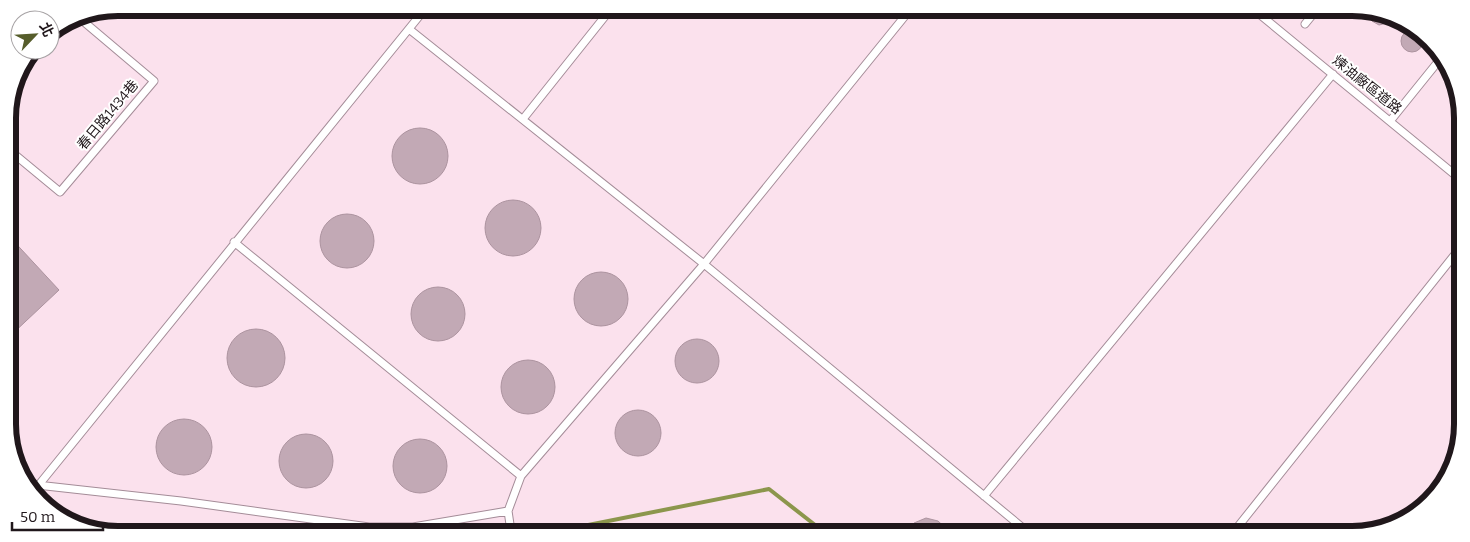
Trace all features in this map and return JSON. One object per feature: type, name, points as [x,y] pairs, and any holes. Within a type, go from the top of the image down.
[{"type":"lane","points":[[38,486],[419,16]]},
{"type":"lane","points":[[523,119],[605,16]]},
{"type":"lane","points":[[510,526],[508,511],[520,476],[704,264],[905,16]]},
{"type":"lane","name":"煉油廠區道路","points":[[1262,16],[1454,173]]},
{"type":"lane","points":[[1305,24],[1312,16]]},
{"type":"lane","name":"春日路1434巷","points":[[16,156],[60,192],[154,81],[85,22]]},
{"type":"lane","points":[[409,28],[704,264],[1021,526]]},
{"type":"lane","points":[[1390,120],[1437,63]]},
{"type":"lane","points":[[984,496],[1333,74]]},
{"type":"lane","points":[[234,242],[520,476]]},
{"type":"lane","points":[[1238,526],[1454,256]]},
{"type":"lane","points":[[41,489],[181,501],[362,526]]},
{"type":"lane","points":[[419,526],[508,511]]},
{"type":"building","points":[[1371,18],[1387,23],[1379,25],[1372,21]]},
{"type":"building","points":[[1404,33],[1408,33],[1422,44],[1420,49],[1412,52],[1404,49],[1401,41]]},
{"type":"building","points":[[414,128],[426,128],[440,136],[448,150],[446,167],[440,176],[426,184],[414,184],[404,179],[397,172],[392,162],[392,150],[397,140],[404,133]]},
{"type":"building","points":[[513,200],[524,202],[533,208],[539,217],[541,228],[539,239],[533,248],[524,254],[513,256],[502,254],[493,248],[487,239],[485,228],[487,217],[493,208],[502,202]]},
{"type":"building","points":[[342,214],[352,214],[366,222],[372,231],[374,241],[372,251],[366,260],[352,268],[342,268],[332,263],[325,256],[320,246],[320,236],[325,226],[332,219]]},
{"type":"building","points":[[16,244],[59,290],[16,330]]},
{"type":"building","points":[[596,272],[606,272],[616,276],[624,284],[628,299],[624,314],[616,322],[606,326],[596,326],[586,322],[578,314],[574,304],[574,294],[578,284],[586,276]]},
{"type":"building","points":[[433,287],[443,287],[453,291],[461,299],[465,314],[461,329],[453,337],[443,341],[433,341],[423,337],[415,329],[411,319],[411,309],[415,299],[423,291]]},
{"type":"building","points":[[256,329],[272,334],[280,342],[285,358],[280,374],[272,382],[256,387],[240,382],[232,374],[227,358],[232,342],[240,334]]},
{"type":"building","points":[[701,339],[713,345],[718,352],[718,370],[713,377],[706,382],[693,383],[685,380],[678,373],[675,357],[678,349],[685,342]]},
{"type":"building","points":[[523,360],[533,360],[543,364],[551,372],[555,387],[551,402],[543,410],[533,414],[523,414],[513,410],[505,402],[501,392],[501,382],[505,372],[513,364]]},
{"type":"building","points":[[638,410],[651,414],[657,420],[661,433],[657,446],[651,452],[638,456],[625,452],[619,446],[615,433],[619,420],[625,414]]},
{"type":"building","points":[[184,419],[195,421],[204,427],[210,436],[212,447],[210,458],[204,467],[195,473],[184,475],[173,473],[164,467],[158,458],[156,447],[158,436],[164,427],[173,421]]},
{"type":"building","points":[[301,434],[311,434],[321,438],[329,446],[333,461],[329,476],[321,484],[311,488],[301,488],[291,484],[283,476],[279,466],[279,456],[283,446],[291,438]]},
{"type":"building","points":[[420,439],[430,441],[439,447],[445,456],[447,466],[445,476],[439,485],[430,491],[420,493],[410,491],[401,485],[395,476],[393,466],[395,456],[401,447],[410,441]]},
{"type":"building","points":[[926,518],[938,521],[943,526],[911,526]]},
{"type":"waterway","points":[[583,526],[769,489],[816,526]]}]
